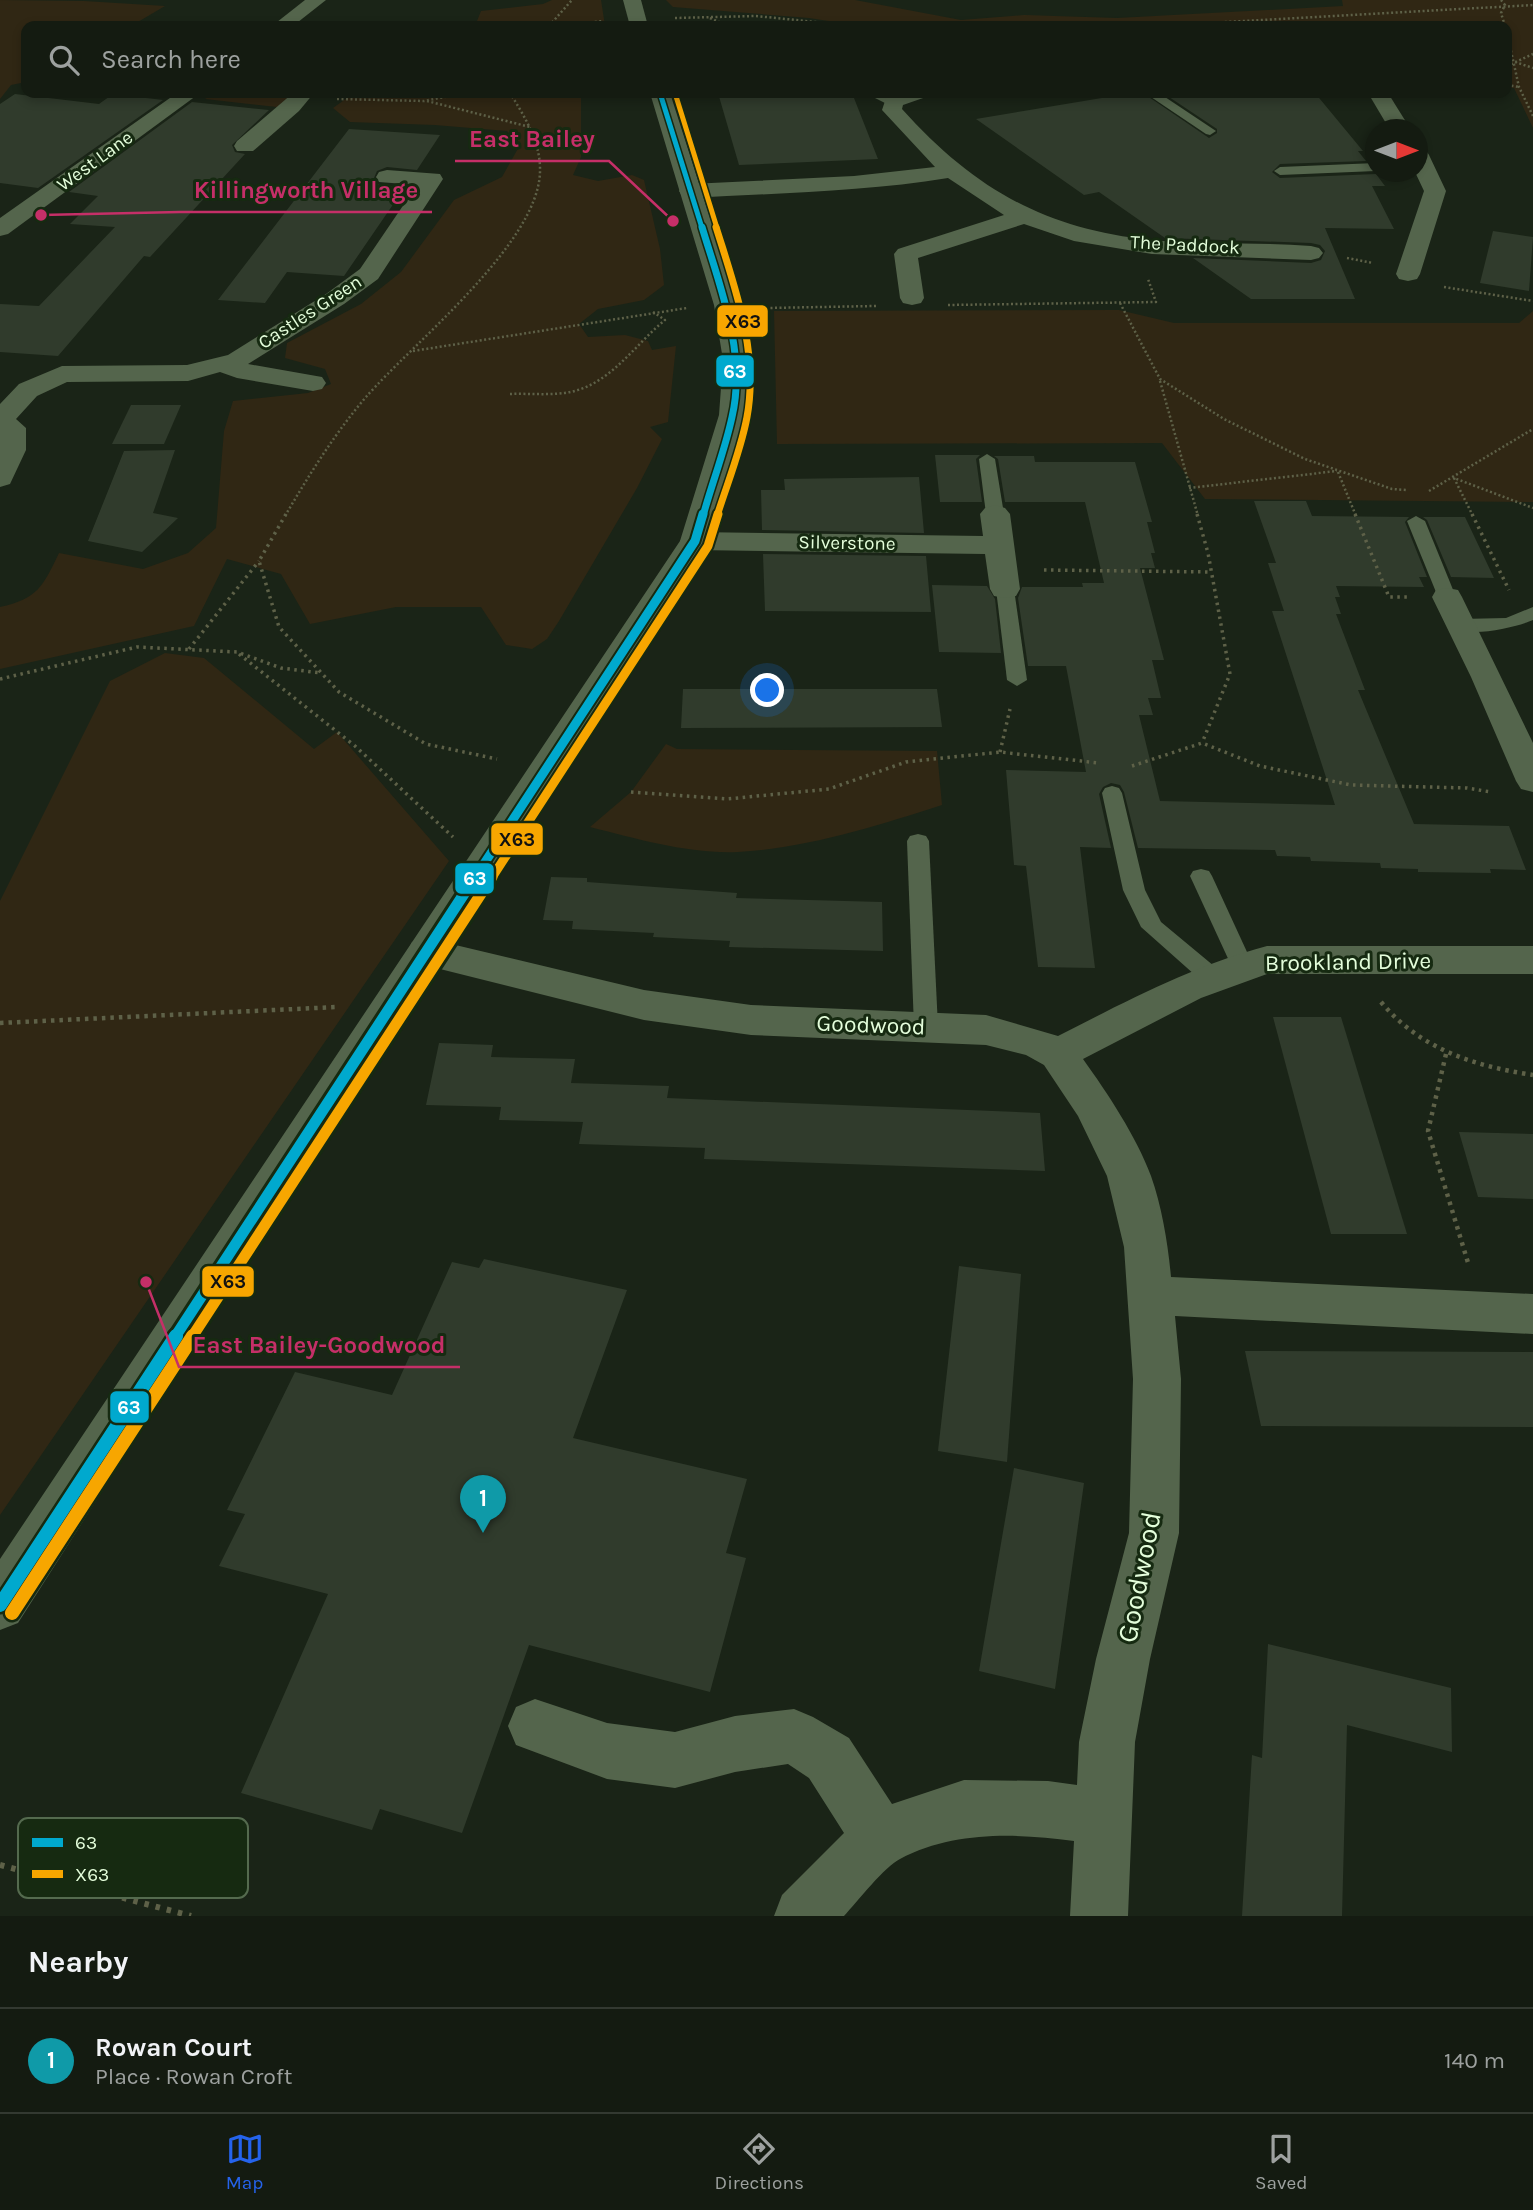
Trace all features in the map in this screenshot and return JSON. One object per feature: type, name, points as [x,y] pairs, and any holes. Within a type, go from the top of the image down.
[{"type":"street","points":[[288,21],[317,0]]},
{"type":"street","points":[[632,0],[638,21]]},
{"type":"street","name":"West Lane","points":[[0,229],[183,98]]},
{"type":"street","points":[[0,1605],[390,1004],[587,710],[695,541],[733,415],[736,360],[726,307],[662,98]]},
{"type":"street","points":[[893,102],[905,98]]},
{"type":"street","points":[[1381,98],[1394,119]]},
{"type":"street","points":[[245,146],[298,100]]},
{"type":"street","name":"The Paddock","points":[[893,102],[892,110],[901,121],[952,171],[980,194],[1021,217],[1102,240],[1138,245],[1311,253]]},
{"type":"street","points":[[690,191],[910,179],[952,171]]},
{"type":"street","points":[[1409,271],[1436,191],[1428,176]]},
{"type":"street","name":"Castles Green","points":[[0,420],[28,390],[62,374],[188,373],[237,360],[270,340],[369,274],[432,179],[387,177]]},
{"type":"street","points":[[912,298],[906,254],[1021,217]]},
{"type":"street","name":"Castles Green","points":[[223,364],[237,370],[313,383]]},
{"type":"street","points":[[0,420],[12,428],[12,450],[0,478]]},
{"type":"street","points":[[995,514],[1002,568]]},
{"type":"street","name":"Silverstone","points":[[695,541],[1002,568]]},
{"type":"street","points":[[1454,611],[1533,781]]},
{"type":"street","name":"Goodwood","points":[[426,952],[644,1004],[751,1020],[986,1030],[1037,1043],[1058,1054],[1094,1107],[1129,1176],[1146,1247],[1157,1379],[1154,1533],[1123,1659],[1107,1742],[1099,1916]]},
{"type":"street","name":"Brookland Drive","points":[[1058,1054],[1227,971],[1267,960],[1533,960]]},
{"type":"street","points":[[1150,1295],[1533,1314]]},
{"type":"street","points":[[535,1726],[607,1751],[675,1760],[735,1745],[794,1736],[830,1758],[880,1837]]},
{"type":"street","points":[[803,1916],[880,1837],[964,1808],[1048,1809],[1104,1817]]},
{"type":"lane","points":[[883,98],[893,102]]},
{"type":"lane","points":[[1159,98],[1210,131]]},
{"type":"lane","points":[[1280,171],[1365,167]]},
{"type":"lane","points":[[987,459],[995,514]]},
{"type":"lane","points":[[1416,521],[1454,611],[1509,624],[1528,616]]},
{"type":"lane","points":[[1002,568],[1017,680]]},
{"type":"lane","points":[[1112,793],[1134,890],[1152,927],[1227,971]]},
{"type":"lane","points":[[918,841],[926,1027]]},
{"type":"lane","points":[[1201,876],[1227,971]]},
{"type":"path","points":[[553,21],[572,0]]},
{"type":"path","points":[[1501,0],[1505,5]]},
{"type":"path","points":[[1504,21],[1502,13],[1505,5]]},
{"type":"path","points":[[1237,21],[1533,5]]},
{"type":"path","points":[[709,17],[717,21]]},
{"type":"path","points":[[675,18],[780,17],[813,21]]},
{"type":"path","points":[[1512,54],[1519,86],[1533,116]]},
{"type":"path","points":[[1514,62],[1533,54]]},
{"type":"path","points":[[1514,62],[1533,68]]},
{"type":"path","points":[[1512,85],[1519,86]]},
{"type":"path","points":[[298,100],[326,108],[335,99],[424,101],[439,98]]},
{"type":"path","points":[[189,650],[259,561],[318,462],[366,397],[501,258],[531,205],[540,172],[531,127],[513,98]]},
{"type":"path","points":[[424,101],[531,127]]},
{"type":"path","points":[[940,305],[1156,302],[1138,245]]},
{"type":"path","points":[[1311,253],[1409,271],[1406,279],[1430,285],[1533,301]]},
{"type":"path","points":[[1120,303],[1160,379],[1212,572],[1230,674],[1202,743]]},
{"type":"path","points":[[412,351],[653,312],[726,307],[886,306]]},
{"type":"path","points":[[510,394],[580,389],[607,374],[647,333],[665,320],[653,312]]},
{"type":"path","points":[[1160,379],[1224,419],[1305,459],[1392,489],[1406,490]]},
{"type":"path","points":[[1419,491],[1431,491],[1533,429]]},
{"type":"path","points":[[1189,488],[1338,471]]},
{"type":"path","points":[[1338,471],[1388,597],[1454,611]]},
{"type":"path","points":[[1454,478],[1533,508]]},
{"type":"path","points":[[1454,478],[1528,616]]},
{"type":"path","points":[[259,561],[279,627],[339,692],[425,744],[497,758]]},
{"type":"path","points":[[1002,568],[1212,572]]},
{"type":"path","points":[[0,679],[137,647],[237,652],[281,668],[321,673]]},
{"type":"path","points":[[237,652],[355,746],[482,864]]},
{"type":"path","points":[[1000,752],[1017,680]]},
{"type":"path","points":[[1123,765],[1136,766],[1202,743],[1260,766],[1351,785],[1467,788],[1493,792]]},
{"type":"path","points":[[631,792],[727,799],[829,789],[906,762],[1000,752],[1109,764]]},
{"type":"path","points":[[1355,961],[1391,1017],[1446,1054],[1495,1070],[1533,1075]]},
{"type":"path","points":[[0,1023],[390,1004]]},
{"type":"path","points":[[1446,1054],[1428,1131],[1483,1311]]},
{"type":"path","points":[[0,1865],[18,1870]]},
{"type":"path","points":[[124,1898],[191,1916]]},
{"type":"shaded area","points":[[0,0],[165,6],[140,21],[21,21],[21,83],[11,85],[0,99]]},
{"type":"shaded area","points":[[552,0],[601,0],[604,21],[477,21],[481,11],[543,4]]},
{"type":"shaded area","points":[[666,0],[855,0],[961,20],[1024,15],[1117,18],[1343,6],[1342,0],[1533,0],[1533,128],[1512,88],[1512,21],[828,21],[673,7]]},
{"type":"shaded area","points":[[207,98],[288,98],[277,107]]},
{"type":"shaded area","points":[[347,98],[581,98],[581,157],[573,175],[598,181],[632,175],[644,180],[660,249],[664,285],[644,300],[598,309],[579,324],[588,337],[625,335],[648,341],[652,350],[676,346],[668,422],[650,427],[662,439],[637,488],[559,621],[547,639],[532,649],[506,645],[481,607],[396,607],[310,624],[281,574],[227,559],[194,626],[0,669],[0,607],[23,600],[38,589],[59,553],[143,569],[188,553],[216,528],[224,431],[233,401],[308,393],[331,384],[325,369],[285,358],[287,343],[361,304],[401,272],[454,200],[502,177],[520,145],[507,131],[350,122],[333,108]]},
{"type":"shaded area","points":[[1119,310],[1174,323],[1519,323],[1533,311],[1533,502],[1205,499],[1162,443],[777,444],[774,311]]},
{"type":"shaded area","points":[[165,653],[204,658],[314,749],[337,732],[449,861],[0,1515],[0,901],[110,681]]},
{"type":"shaded area","points":[[666,744],[677,749],[937,751],[942,805],[816,841],[738,852],[682,848],[590,827],[631,792]]},
{"type":"building","points":[[15,94],[21,95],[21,98],[49,98],[99,104],[107,98],[163,100],[38,188],[0,183],[0,104]]},
{"type":"building","points":[[719,98],[854,98],[878,159],[739,165]]},
{"type":"building","points":[[1102,98],[1150,98],[1209,138],[1217,133],[1217,129],[1170,98],[1319,98],[1363,151],[1358,151],[1365,161],[1280,164],[1272,172],[1280,178],[1365,174],[1365,182],[1382,182],[1385,186],[1372,186],[1394,229],[1325,228],[1355,299],[1251,299],[1193,258],[1311,263],[1321,260],[1325,251],[1320,245],[1311,243],[1165,238],[1099,192],[1084,195],[976,119]]},
{"type":"building","points":[[192,102],[269,110],[232,145],[235,152],[245,154],[150,257],[144,256],[58,356],[0,352],[0,304],[39,306],[115,227],[70,224],[98,196],[69,192]]},
{"type":"building","points":[[349,129],[440,135],[417,170],[387,167],[377,171],[374,178],[379,185],[405,187],[344,276],[287,272],[265,303],[218,300]]},
{"type":"building","points":[[1493,231],[1533,237],[1529,291],[1480,283]]},
{"type":"building","points":[[131,405],[181,405],[164,444],[112,444]]},
{"type":"building","points":[[175,450],[153,513],[178,518],[142,552],[88,541],[124,451]]},
{"type":"building","points":[[935,455],[980,455],[976,459],[982,502],[940,502]]},
{"type":"building","points":[[994,456],[1034,456],[1035,462],[1135,462],[1152,522],[1147,522],[1155,553],[1151,553],[1155,568],[1140,568],[1164,660],[1152,660],[1161,698],[1148,698],[1153,715],[1139,715],[1160,801],[1335,805],[1272,611],[1284,611],[1268,563],[1276,563],[1254,501],[1306,501],[1312,516],[1409,517],[1405,522],[1427,577],[1419,577],[1424,587],[1336,586],[1340,597],[1335,597],[1341,614],[1336,614],[1365,690],[1358,690],[1414,824],[1509,826],[1526,870],[1490,869],[1491,873],[1418,872],[1418,869],[1381,868],[1380,863],[1311,861],[1310,857],[1277,856],[1275,850],[1138,848],[1124,792],[1120,785],[1111,783],[1103,787],[1099,794],[1111,848],[1080,847],[1095,968],[1038,967],[1026,866],[1014,865],[1006,770],[1086,772],[1066,666],[1028,666],[1018,598],[1022,587],[1083,587],[1082,583],[1104,583],[1085,502],[1005,502],[998,459]]},
{"type":"building","points":[[919,477],[924,533],[762,530],[761,490],[785,490],[784,479]]},
{"type":"building","points":[[1423,517],[1465,517],[1494,578],[1451,577],[1427,520]]},
{"type":"building","points":[[763,554],[926,556],[931,612],[765,611]]},
{"type":"building","points":[[932,585],[987,586],[995,599],[1001,653],[939,652]]},
{"type":"building","points":[[683,689],[937,689],[942,727],[681,728]]},
{"type":"building","points":[[551,877],[737,893],[736,898],[882,902],[883,951],[729,947],[730,941],[653,937],[654,933],[572,929],[573,921],[543,920]]},
{"type":"building","points":[[1273,1017],[1341,1017],[1407,1234],[1331,1234]]},
{"type":"building","points":[[439,1043],[493,1045],[491,1057],[575,1059],[571,1083],[669,1086],[667,1098],[1040,1113],[1045,1171],[704,1159],[705,1148],[579,1144],[583,1122],[499,1120],[501,1107],[426,1105]]},
{"type":"building","points":[[1459,1132],[1533,1134],[1533,1199],[1478,1197]]},
{"type":"building","points":[[484,1259],[627,1290],[573,1438],[747,1479],[726,1553],[746,1558],[710,1692],[529,1645],[462,1833],[380,1809],[372,1830],[241,1793],[328,1594],[219,1566],[245,1514],[227,1510],[295,1372],[392,1395],[452,1262],[479,1268]]},
{"type":"building","points":[[959,1266],[1021,1274],[1007,1462],[938,1451]]},
{"type":"building","points":[[1245,1351],[1533,1352],[1533,1427],[1261,1426]]},
{"type":"building","points":[[1014,1468],[1084,1483],[1055,1689],[979,1671]]},
{"type":"building","points":[[1268,1644],[1451,1688],[1452,1752],[1347,1725],[1342,1916],[1242,1916],[1252,1755],[1262,1758]]},
{"type":"transit line","name":"63","points":[[0,1605],[695,541],[733,415],[736,360],[726,305],[662,98]]},
{"type":"transit line","name":"X63","points":[[12,1613],[708,546],[747,417],[750,359],[739,301],[677,98]]},
{"type":"place","name":"Killingworth Village","points":[[41,215]]},
{"type":"place","name":"East Bailey","points":[[673,221]]},
{"type":"place","name":"East Bailey-Goodwood","points":[[146,1282]]},
{"type":"place","name":"Rowan Court","points":[[483,1533]]}]
